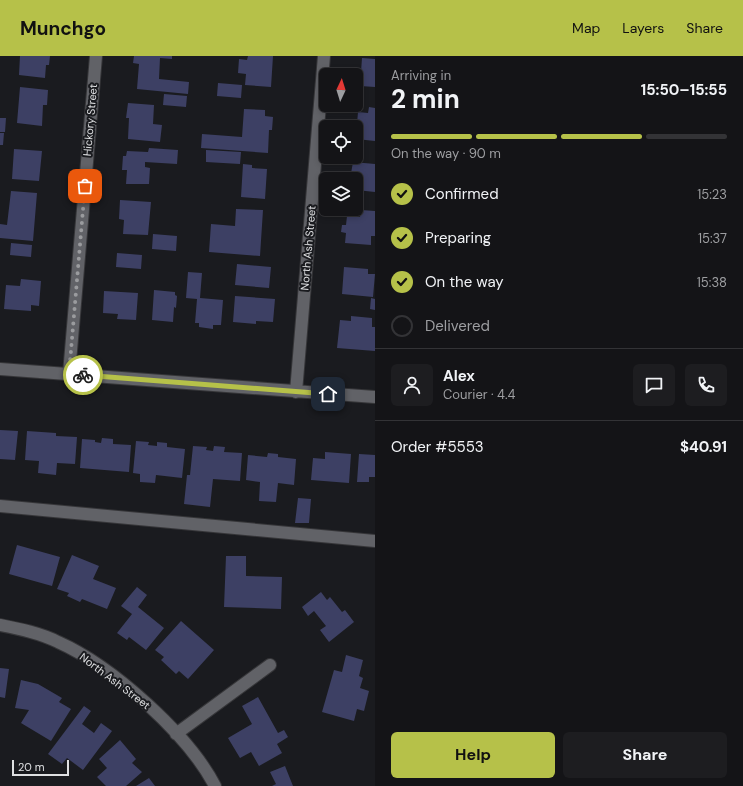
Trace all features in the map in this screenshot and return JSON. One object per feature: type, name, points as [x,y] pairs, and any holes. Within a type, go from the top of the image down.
[{"type":"street","name":"Hickory Street","points":[[69,374],[96,56]]},
{"type":"street","name":"North Ash Street","points":[[296,392],[324,56]]},
{"type":"street","points":[[0,368],[375,397]]},
{"type":"street","points":[[0,506],[375,541]]},
{"type":"street","name":"North Ash Street","points":[[0,625],[31,632],[59,642],[90,660],[123,684],[156,712],[176,734],[208,772],[215,786]]},
{"type":"street","points":[[176,734],[270,664]]},
{"type":"building","points":[[20,56],[50,56],[49,65],[46,65],[45,78],[19,75]]},
{"type":"building","points":[[134,56],[172,56],[172,59],[160,58],[159,79],[189,82],[188,94],[137,89],[139,64],[133,63]]},
{"type":"building","points":[[248,56],[273,56],[271,87],[245,85],[246,74],[238,73],[239,59],[247,60]]},
{"type":"building","points":[[362,58],[375,59],[375,87],[363,86],[363,68],[361,68]]},
{"type":"building","points":[[218,83],[242,85],[241,98],[217,96]]},
{"type":"building","points":[[20,87],[48,90],[47,105],[43,105],[42,126],[17,123]]},
{"type":"building","points":[[164,94],[187,96],[186,107],[163,105]]},
{"type":"building","points":[[128,103],[154,105],[153,124],[162,125],[160,142],[128,139],[129,118],[126,118]]},
{"type":"building","points":[[369,107],[375,108],[375,141],[363,140],[363,120],[357,120],[358,112],[368,113]]},
{"type":"building","points":[[244,109],[265,110],[265,116],[273,117],[272,130],[269,130],[268,153],[201,148],[202,134],[242,137]]},
{"type":"building","points":[[0,118],[6,118],[5,132],[0,132]]},
{"type":"building","points":[[0,133],[4,133],[3,145],[0,145]]},
{"type":"building","points":[[149,148],[178,150],[177,164],[145,162],[145,167],[150,168],[149,184],[126,184],[127,170],[122,170],[123,156],[126,156],[127,151],[148,152]]},
{"type":"building","points":[[14,149],[42,151],[39,181],[12,179]]},
{"type":"building","points":[[206,150],[241,152],[240,164],[206,162]]},
{"type":"building","points":[[243,164],[252,165],[252,168],[267,169],[265,199],[241,197]]},
{"type":"building","points":[[353,164],[375,164],[375,192],[363,191],[363,172],[351,172]]},
{"type":"building","points":[[11,191],[37,193],[33,241],[0,238],[0,224],[7,225]]},
{"type":"building","points":[[120,200],[151,202],[148,235],[123,234],[124,220],[119,219]]},
{"type":"building","points":[[236,209],[263,210],[260,256],[209,252],[211,224],[235,226]]},
{"type":"building","points":[[363,210],[375,211],[375,236],[371,236],[371,245],[345,243],[346,233],[341,232],[342,225],[346,225],[347,216],[363,216]]},
{"type":"building","points":[[153,234],[177,236],[176,251],[152,249]]},
{"type":"building","points":[[11,243],[32,245],[31,257],[10,255]]},
{"type":"building","points":[[117,253],[142,255],[141,269],[116,267]]},
{"type":"building","points":[[237,264],[271,267],[269,288],[235,285]]},
{"type":"building","points":[[344,267],[368,269],[368,274],[375,274],[373,297],[342,294]]},
{"type":"building","points":[[188,272],[202,273],[200,298],[223,300],[221,325],[213,325],[213,329],[199,327],[199,323],[195,323],[197,299],[186,298]]},
{"type":"building","points":[[21,279],[41,281],[39,306],[31,305],[31,311],[4,309],[6,285],[20,286]]},
{"type":"building","points":[[154,290],[175,292],[175,295],[177,296],[176,308],[174,307],[173,322],[152,320]]},
{"type":"building","points":[[104,291],[138,293],[136,320],[117,319],[118,314],[103,313]]},
{"type":"building","points":[[235,296],[275,299],[273,322],[256,321],[256,324],[233,322]]},
{"type":"building","points":[[371,298],[375,299],[375,310],[370,309]]},
{"type":"building","points":[[351,316],[372,318],[372,327],[375,327],[375,351],[337,348],[340,320],[351,321]]},
{"type":"building","points":[[0,430],[18,431],[15,460],[0,459]]},
{"type":"building","points":[[27,431],[56,433],[56,436],[77,437],[75,464],[57,463],[56,475],[38,473],[39,461],[25,460]]},
{"type":"building","points":[[102,438],[113,439],[113,444],[131,445],[129,472],[80,468],[82,439],[95,440],[95,442],[101,443]]},
{"type":"building","points":[[136,441],[149,442],[148,445],[157,446],[157,442],[167,443],[167,447],[185,449],[182,478],[156,475],[155,483],[140,482],[140,474],[133,473]]},
{"type":"building","points":[[193,446],[207,447],[206,450],[213,451],[214,446],[225,447],[224,452],[242,453],[240,481],[213,479],[210,507],[184,504],[187,475],[190,475]]},
{"type":"building","points":[[325,452],[351,454],[349,483],[311,480],[313,458],[325,459]]},
{"type":"building","points":[[268,453],[278,454],[278,457],[296,459],[294,485],[278,483],[276,502],[259,501],[260,482],[246,480],[248,455],[267,457]]},
{"type":"building","points":[[359,454],[375,455],[375,477],[369,477],[369,482],[357,482]]},
{"type":"building","points":[[298,498],[311,499],[309,523],[295,523]]},
{"type":"building","points":[[17,545],[60,557],[52,586],[9,574]]},
{"type":"building","points":[[72,555],[99,566],[93,579],[116,588],[107,609],[82,599],[80,602],[67,596],[69,593],[57,589]]},
{"type":"building","points":[[226,556],[246,556],[246,576],[282,577],[281,609],[224,607]]},
{"type":"building","points":[[137,587],[147,595],[138,607],[164,628],[146,650],[129,637],[127,640],[117,633],[132,614],[121,606]]},
{"type":"building","points":[[321,592],[327,600],[330,597],[342,612],[345,610],[354,622],[329,642],[320,630],[326,626],[314,611],[308,616],[302,607]]},
{"type":"building","points":[[181,621],[214,650],[188,679],[179,671],[176,674],[161,660],[164,657],[155,650]]},
{"type":"building","points":[[346,655],[363,660],[359,676],[363,678],[360,688],[369,691],[364,711],[357,709],[354,721],[322,712],[334,670],[342,672]]},
{"type":"building","points":[[0,668],[9,669],[5,698],[0,697]]},
{"type":"building","points":[[21,680],[38,684],[62,698],[59,702],[71,709],[51,741],[21,723],[29,710],[15,708]]},
{"type":"building","points":[[258,697],[278,733],[284,730],[288,737],[277,744],[282,753],[259,766],[251,752],[240,758],[228,738],[252,724],[242,706]]},
{"type":"building","points":[[84,706],[91,711],[82,724],[94,733],[101,723],[112,731],[83,770],[67,758],[62,764],[48,754]]},
{"type":"building","points":[[120,740],[136,759],[132,763],[142,772],[126,786],[106,786],[97,777],[107,768],[99,759]]},
{"type":"building","points":[[285,766],[293,786],[272,786],[276,784],[270,772]]},
{"type":"building","points":[[149,778],[155,786],[136,786]]},
{"type":"way so far","points":[[83,375],[69,374],[85,186]]},
{"type":"route","points":[[83,375],[328,394]]}]
